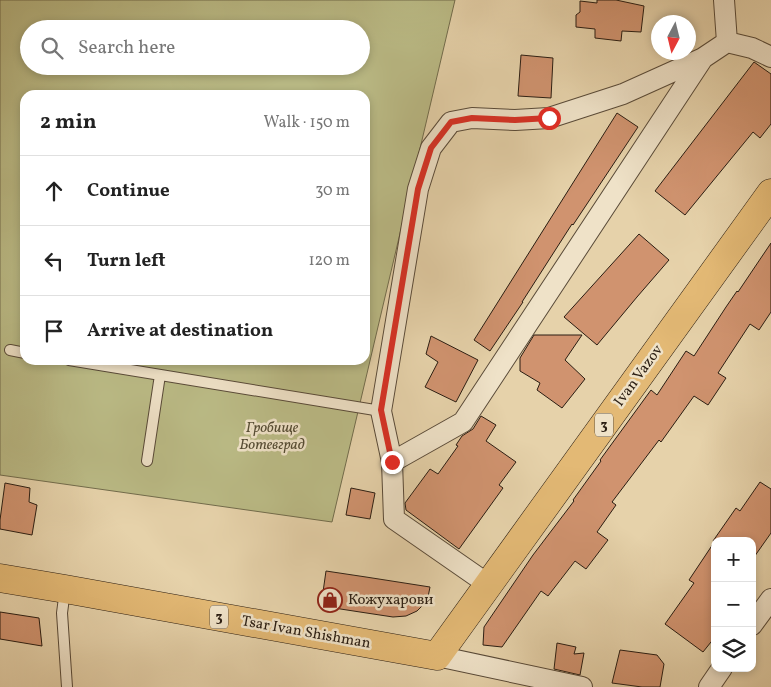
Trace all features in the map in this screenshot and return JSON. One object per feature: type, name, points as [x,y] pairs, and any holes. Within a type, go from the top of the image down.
[{"type":"main road","name":"Ivan Vazov","points":[[437,656],[771,194]]},
{"type":"main road","name":"Tsar Ivan Shishman","points":[[0,580],[65,589],[437,656]]},
{"type":"street","points":[[724,0],[727,42]]},
{"type":"street","points":[[488,585],[394,520],[392,462],[381,410],[418,189],[431,148],[451,122],[472,118],[515,120],[549,118],[623,94],[703,58],[727,42],[752,48],[771,57]]},
{"type":"street","points":[[392,462],[464,422],[703,58]]},
{"type":"street","points":[[756,620],[771,599]]},
{"type":"street","name":"Tsar Ivan Shishman","points":[[437,656],[582,687]]},
{"type":"street","points":[[709,687],[719,672]]},
{"type":"lane","points":[[10,350],[20,352]]},
{"type":"lane","points":[[99,365],[381,410]]},
{"type":"lane","points":[[147,461],[160,375]]},
{"type":"lane","points":[[65,589],[62,613],[67,687]]},
{"type":"green space","name":"Гробище Ботевград","points":[[0,0],[455,0],[370,361],[370,90],[20,90],[20,365],[369,365],[332,522],[0,475]]},
{"type":"building","points":[[597,0],[616,0],[644,6],[641,32],[622,31],[621,41],[595,38],[595,29],[576,27],[576,15],[580,12],[580,1],[597,3]]},
{"type":"building","points":[[521,55],[553,58],[551,98],[518,96]]},
{"type":"building","points":[[754,62],[771,74],[771,124],[760,138],[753,132],[685,215],[655,191]]},
{"type":"building","points":[[617,113],[638,127],[572,224],[490,351],[474,340]]},
{"type":"building","points":[[639,234],[669,260],[597,345],[564,317]]},
{"type":"building","points":[[771,243],[771,312],[759,330],[750,324],[718,373],[726,378],[708,405],[694,396],[661,442],[659,440],[612,502],[616,505],[597,532],[608,540],[586,569],[575,561],[548,596],[541,591],[502,647],[483,645],[484,627],[533,555],[574,501],[600,460],[651,390],[657,395],[686,351],[694,356]]},
{"type":"building","points":[[534,335],[582,335],[565,360],[585,379],[562,408],[537,390],[540,383],[520,371],[520,358]]},
{"type":"building","points":[[431,336],[478,360],[456,402],[425,387],[438,362],[426,354]]},
{"type":"building","points":[[481,416],[496,425],[486,441],[516,462],[499,485],[503,488],[459,549],[406,510],[405,503],[430,469],[438,474],[458,446],[456,445],[462,436],[473,429]]},
{"type":"building","points":[[760,482],[771,489],[771,533],[756,554],[756,537],[716,537],[736,508],[740,511]]},
{"type":"building","points":[[5,483],[30,488],[29,502],[37,505],[32,535],[0,529]]},
{"type":"building","points":[[351,488],[375,493],[370,519],[346,515]]},
{"type":"building","points":[[711,547],[711,642],[703,652],[665,624],[694,583],[689,580]]},
{"type":"building","points":[[326,571],[430,587],[428,597],[417,611],[406,616],[393,617],[321,606]]},
{"type":"building","points":[[0,612],[39,618],[42,646],[0,639]]},
{"type":"building","points":[[557,643],[576,647],[574,654],[584,653],[580,675],[554,669]]},
{"type":"building","points":[[620,650],[657,655],[664,664],[660,687],[612,683]]},
{"type":"place","name":"Кожухарови","points":[[330,600]]},
{"type":"route","points":[[392,462],[381,410],[418,189],[431,148],[451,122],[472,118],[515,120],[549,118]]}]
